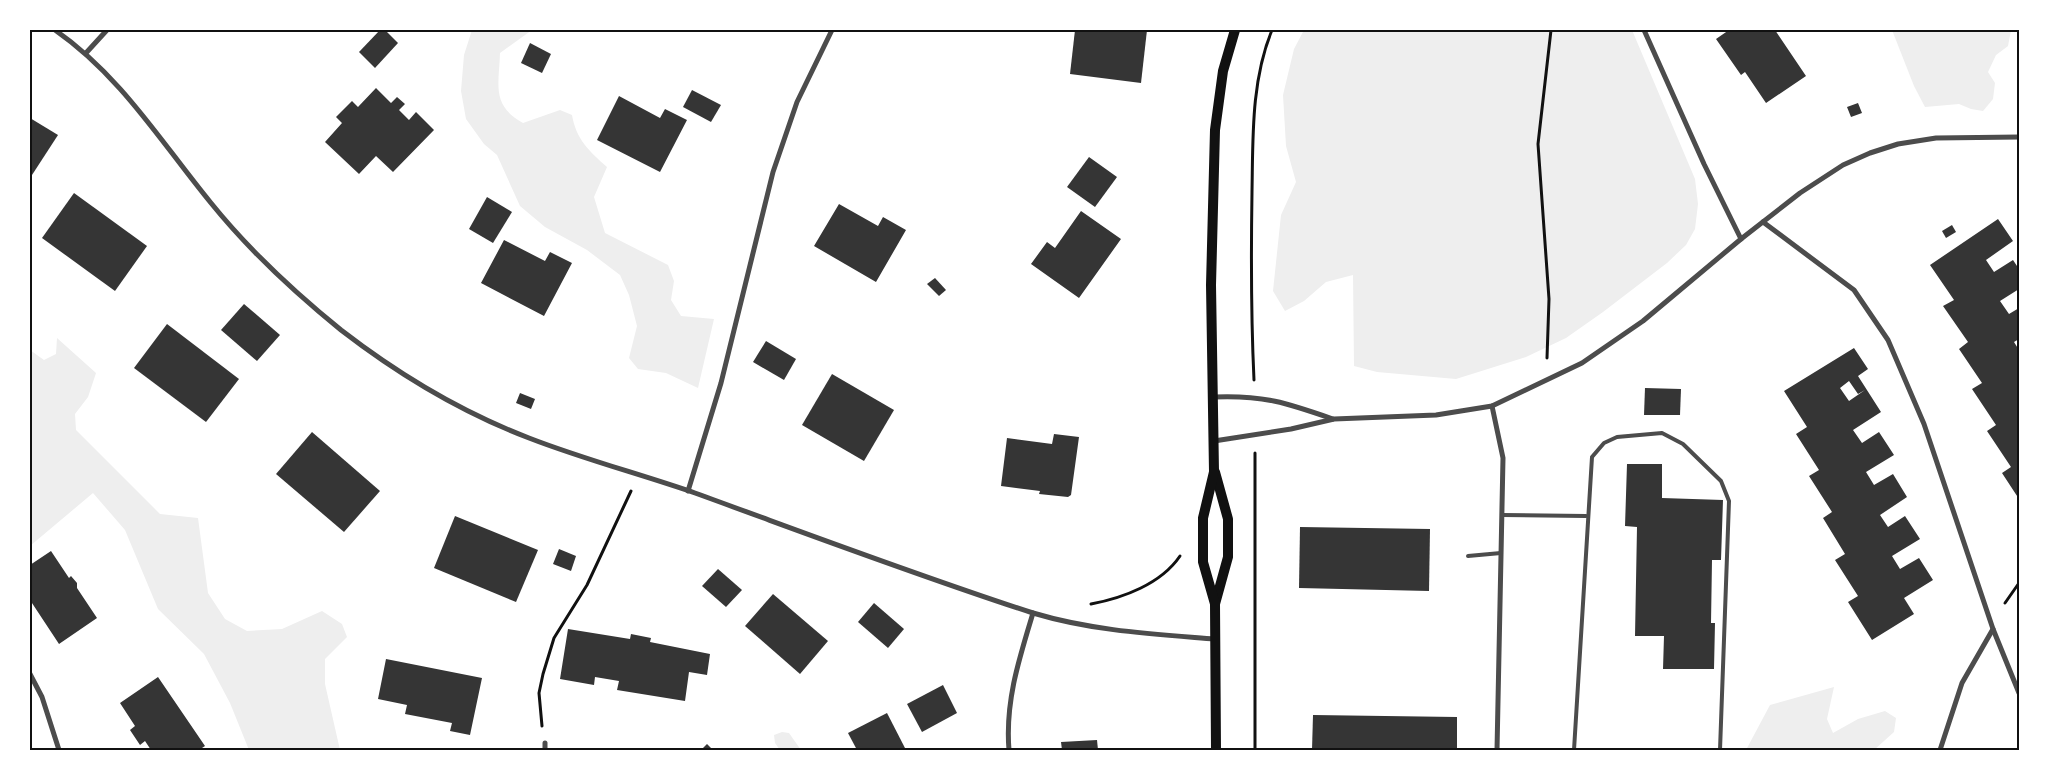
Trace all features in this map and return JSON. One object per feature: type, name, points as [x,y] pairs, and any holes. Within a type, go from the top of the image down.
[{"type":"main road","points":[[1216,750],[1215,604],[1203,562],[1203,518],[1214,472],[1211,285],[1215,130],[1223,71],[1235,30]]},
{"type":"main road","points":[[1214,472],[1228,518],[1228,557],[1215,604]]},
{"type":"street","points":[[55,30],[86,53],[106,72],[152,124],[198,186],[244,241],[289,286],[341,329],[408,377],[482,418],[527,437],[688,491],[1058,621],[1118,632],[1216,639]]},
{"type":"street","points":[[86,53],[107,30]]},
{"type":"street","points":[[688,491],[721,383],[773,172],[797,102],[832,30]]},
{"type":"street","points":[[1644,30],[1740,239]]},
{"type":"street","points":[[1214,441],[1334,420],[1436,415],[1492,406],[1582,363],[1643,322],[1740,239],[1822,178],[1843,165],[1870,153],[1898,144],[1936,138],[2019,137]]},
{"type":"street","points":[[1763,222],[1854,290],[1888,340],[1924,424],[1993,629],[2019,693]]},
{"type":"street","points":[[1214,397],[1240,396],[1271,399],[1334,420]]},
{"type":"street","points":[[1492,406],[1503,458],[1496,750]]},
{"type":"street","points":[[1009,750],[1008,709],[1011,686],[1033,613]]},
{"type":"street","points":[[1940,750],[1962,683],[1993,629]]},
{"type":"street","points":[[30,674],[42,697],[59,750]]},
{"type":"street","points":[[545,743],[546,750]]},
{"type":"lane","points":[[1574,750],[1586,516],[1592,457],[1604,443],[1617,437],[1662,433],[1683,444],[1722,481],[1730,501],[1720,750]]},
{"type":"lane","points":[[1502,515],[1586,516]]},
{"type":"lane","points":[[1468,556],[1501,553]]},
{"type":"path","points":[[1253,158],[1258,75],[1272,30]]},
{"type":"path","points":[[1547,381],[1549,299],[1538,144],[1551,30]]},
{"type":"path","points":[[545,743],[539,709],[540,693],[542,674],[554,638],[587,585],[638,474]]},
{"type":"path","points":[[1091,604],[1122,597],[1156,579],[1172,566],[1182,551]]},
{"type":"shaded area","points":[[472,30],[532,30],[500,53],[498,84],[501,101],[513,116],[523,123],[560,110],[572,115],[584,144],[607,167],[594,197],[605,233],[668,265],[674,281],[671,300],[681,316],[714,319],[698,388],[666,373],[638,369],[629,358],[637,326],[629,295],[620,275],[587,250],[545,227],[520,206],[497,155],[484,144],[466,119],[461,91],[464,55]]},
{"type":"shaded area","points":[[1304,30],[1632,30],[1695,179],[1698,204],[1695,229],[1686,245],[1667,263],[1603,312],[1566,338],[1526,357],[1456,379],[1377,372],[1354,366],[1353,275],[1326,282],[1304,301],[1285,311],[1273,291],[1281,215],[1296,182],[1286,146],[1283,95],[1294,49]]},
{"type":"shaded area","points":[[1892,30],[2011,30],[2008,46],[1996,55],[1988,72],[1995,83],[1993,99],[1983,111],[1959,104],[1925,107],[1914,86]]},
{"type":"shaded area","points":[[57,338],[96,373],[88,397],[75,414],[76,430],[160,514],[198,518],[208,593],[225,619],[247,631],[282,629],[322,611],[342,624],[347,637],[325,659],[325,684],[340,750],[249,750],[230,703],[204,654],[158,609],[125,530],[93,493],[30,546],[30,350],[44,360],[56,354]]},
{"type":"shaded area","points":[[1834,687],[1827,719],[1833,733],[1858,719],[1885,711],[1896,718],[1894,732],[1874,750],[1746,750],[1770,705]]},
{"type":"shaded area","points":[[782,732],[789,733],[801,750],[780,750],[775,743],[774,735]]},
{"type":"building","points":[[380,30],[385,30],[398,43],[375,68],[359,52]]},
{"type":"building","points":[[1075,30],[1147,30],[1141,83],[1070,74]]},
{"type":"building","points":[[1729,30],[1775,30],[1806,76],[1766,103],[1745,72],[1741,75],[1716,39]]},
{"type":"building","points":[[530,43],[551,54],[542,73],[521,63]]},
{"type":"building","points":[[376,88],[391,103],[397,97],[405,104],[399,110],[409,120],[416,112],[434,130],[393,172],[376,156],[359,174],[325,142],[342,123],[336,117],[352,101],[358,107]]},
{"type":"building","points":[[692,90],[721,105],[711,122],[683,107]]},
{"type":"building","points":[[619,96],[660,118],[665,109],[687,120],[660,172],[597,140]]},
{"type":"building","points":[[1858,103],[1862,113],[1851,117],[1847,107]]},
{"type":"building","points":[[30,118],[58,135],[32,175],[30,174]]},
{"type":"building","points":[[1089,157],[1117,177],[1095,207],[1067,187]]},
{"type":"building","points":[[74,193],[147,246],[115,291],[42,238]]},
{"type":"building","points":[[487,197],[512,212],[493,243],[469,229]]},
{"type":"building","points":[[839,204],[878,226],[883,217],[906,230],[876,282],[814,246]]},
{"type":"building","points":[[1081,211],[1121,239],[1079,298],[1031,264],[1047,242],[1055,248]]},
{"type":"building","points":[[1998,219],[2013,241],[1986,260],[1994,272],[2013,260],[2019,269],[2019,289],[2000,301],[2009,314],[2019,308],[2019,339],[2014,342],[2019,350],[2019,499],[2002,473],[2011,467],[1987,431],[1996,425],[1972,389],[1982,383],[1959,349],[1968,342],[1943,306],[1954,300],[1930,265]]},
{"type":"building","points":[[1952,225],[1956,232],[1946,238],[1942,231]]},
{"type":"building","points":[[504,240],[545,261],[550,252],[572,263],[544,316],[481,283]]},
{"type":"building","points":[[935,278],[946,290],[939,296],[927,284]]},
{"type":"building","points":[[244,304],[280,335],[257,361],[221,330]]},
{"type":"building","points":[[167,324],[239,379],[206,422],[134,368]]},
{"type":"building","points":[[766,341],[796,359],[784,380],[753,362]]},
{"type":"building","points":[[1854,348],[1868,369],[1858,376],[1881,412],[1853,430],[1862,443],[1879,432],[1894,455],[1866,472],[1874,485],[1893,474],[1907,497],[1880,515],[1888,527],[1905,516],[1920,539],[1892,556],[1900,569],[1919,558],[1933,580],[1904,598],[1914,614],[1872,640],[1848,602],[1858,596],[1835,560],[1845,554],[1823,518],[1832,512],[1809,476],[1819,470],[1796,434],[1807,427],[1784,391]],"holes":[[[1849,381],[1858,394],[1865,390],[1849,401],[1840,388]]]},
{"type":"building","points":[[832,374],[894,410],[864,461],[802,425]]},
{"type":"building","points":[[1645,388],[1681,389],[1680,415],[1644,415]]},
{"type":"building","points":[[520,393],[535,399],[531,409],[516,403]]},
{"type":"building","points":[[312,432],[380,491],[344,532],[276,474]]},
{"type":"building","points":[[1054,434],[1079,437],[1071,495],[1068,497],[1039,494],[1040,491],[1001,486],[1007,438],[1052,444]]},
{"type":"building","points":[[1627,464],[1662,464],[1662,498],[1723,500],[1721,560],[1712,560],[1711,623],[1715,623],[1714,669],[1663,669],[1664,636],[1635,636],[1637,527],[1625,526]]},
{"type":"building","points":[[455,516],[538,550],[516,602],[434,568]]},
{"type":"building","points":[[1300,527],[1430,529],[1429,591],[1299,588]]},
{"type":"building","points":[[559,549],[576,556],[571,571],[553,564]]},
{"type":"building","points":[[51,551],[69,578],[71,576],[77,583],[77,588],[97,618],[59,644],[30,600],[30,565]]},
{"type":"building","points":[[718,569],[742,590],[726,607],[702,586]]},
{"type":"building","points":[[773,594],[828,641],[800,674],[745,626]]},
{"type":"building","points":[[874,603],[904,629],[888,648],[858,622]]},
{"type":"building","points":[[568,629],[630,639],[631,634],[651,638],[650,642],[710,654],[707,675],[689,672],[685,701],[617,690],[619,681],[595,677],[594,685],[560,679]]},
{"type":"building","points":[[386,659],[482,678],[470,735],[450,731],[452,723],[405,714],[407,705],[378,699]]},
{"type":"building","points":[[158,677],[205,746],[199,750],[151,750],[145,741],[140,745],[130,730],[135,726],[120,703]]},
{"type":"building","points":[[943,685],[957,713],[922,732],[907,704]]},
{"type":"building","points":[[887,713],[906,750],[857,750],[848,733]]},
{"type":"building","points":[[1313,715],[1457,717],[1457,750],[1312,750]]},
{"type":"building","points":[[1097,740],[1098,750],[1062,750],[1061,742]]},
{"type":"building","points":[[707,744],[713,750],[701,750]]}]
